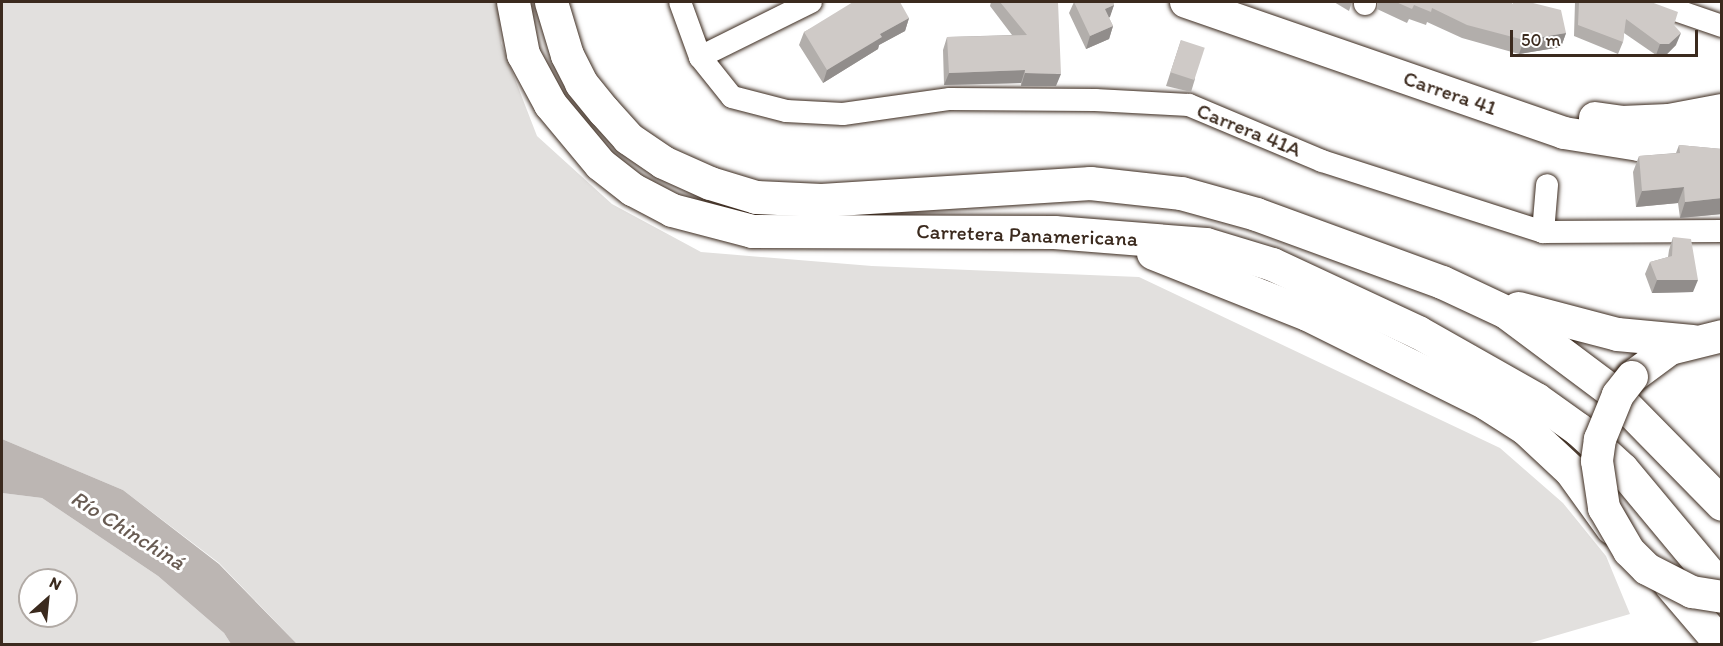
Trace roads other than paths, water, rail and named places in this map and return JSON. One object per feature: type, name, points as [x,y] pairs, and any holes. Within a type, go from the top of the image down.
[{"type":"highway","name":"Carretera Panamericana","points":[[513,2],[524,54],[550,104],[600,164],[632,189],[672,210],[752,231],[1054,232],[1206,244],[1272,264],[1438,342],[1536,399],[1578,429],[1622,470],[1722,589]]},
{"type":"highway","name":"Carretera Panamericana","points":[[551,2],[567,55],[581,83],[604,111],[628,138],[663,162],[710,183],[756,196],[821,200],[1090,183],[1180,193],[1256,214],[1442,282],[1506,312],[1564,353],[1658,435],[1722,504]]},
{"type":"highway","points":[[1102,235],[1206,270],[1307,314],[1486,403],[1525,428],[1571,471],[1614,529]]},
{"type":"highway","points":[[1442,282],[1545,318],[1617,334],[1707,338]]},
{"type":"highway","points":[[1670,584],[1721,645]]},
{"type":"main road","name":"Carrera 41","points":[[1186,2],[1564,133],[1639,145],[1722,140]]},
{"type":"main road","name":"Carrera 41","points":[[1248,2],[1421,65],[1581,116],[1622,123],[1669,120],[1722,110]]},
{"type":"main road","points":[[1707,338],[1670,349],[1632,377],[1607,416],[1599,450],[1599,485],[1614,529],[1647,569],[1670,584],[1722,597]]},
{"type":"street","points":[[680,2],[700,57],[811,2]]},
{"type":"street","points":[[1652,2],[1722,26]]},
{"type":"street","name":"Carrera 41A","points":[[700,57],[732,98],[786,111],[843,114],[950,99],[1095,99],[1189,105],[1322,161],[1543,232],[1722,231]]},
{"type":"street","points":[[1543,232],[1547,185]]},
{"type":"street","points":[[1694,555],[1706,590],[1722,612]]},
{"type":"water","name":"Río Chinchiná","points":[[2,439],[123,490],[219,564],[297,644],[231,644],[224,633],[158,576],[42,498],[2,493]]}]
